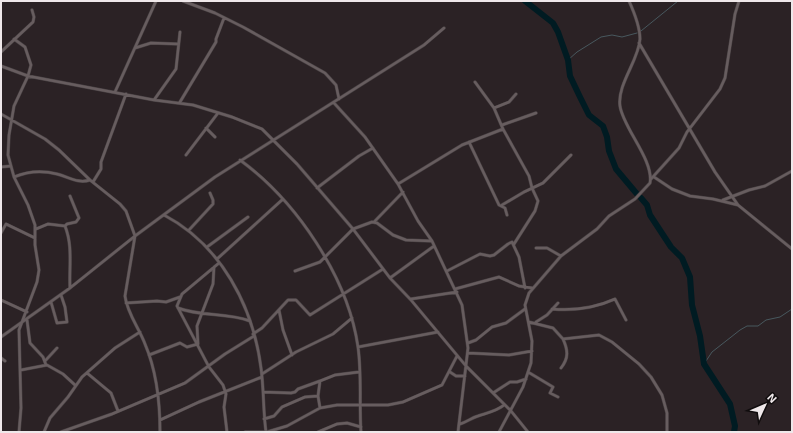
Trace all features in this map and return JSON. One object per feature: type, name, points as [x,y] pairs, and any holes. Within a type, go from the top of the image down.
[{"type":"street","points":[[115,92],[156,1]]},
{"type":"street","points":[[183,1],[224,18],[325,73],[336,85],[338,100]]},
{"type":"street","points":[[629,1],[637,25],[639,43],[642,50],[664,84],[731,198],[792,249]]},
{"type":"street","points":[[499,432],[526,379],[531,363],[532,351],[529,322],[525,309],[526,298],[532,288],[561,256],[597,229],[609,216],[635,199],[648,186],[651,179],[681,146],[690,129],[713,100],[725,78],[735,14],[739,1]]},
{"type":"street","points":[[1,52],[34,20],[32,10]]},
{"type":"street","points":[[180,102],[216,42],[216,38],[224,18]]},
{"type":"street","points":[[1,337],[22,324],[135,236],[240,160],[318,110],[334,103],[424,45],[444,28]]},
{"type":"street","points":[[154,100],[175,72],[180,32]]},
{"type":"street","points":[[14,39],[25,48],[31,62],[28,76],[17,98],[11,120],[8,150],[10,166],[28,205],[36,230],[35,238],[39,276],[19,336],[21,370],[20,432]]},
{"type":"street","points":[[134,48],[151,43],[178,44]]},
{"type":"street","points":[[639,43],[624,84],[620,106],[651,179]]},
{"type":"street","points":[[2,68],[28,76],[154,100],[180,102],[253,124],[262,129],[273,139],[353,229],[390,278],[466,366],[511,411],[528,432]]},
{"type":"street","points":[[475,82],[494,108],[503,129],[529,176],[532,188],[538,201],[536,209],[514,244]]},
{"type":"street","points":[[94,182],[101,169],[101,162],[126,94]]},
{"type":"street","points":[[494,108],[509,102],[516,94]]},
{"type":"street","points":[[334,103],[354,123],[398,184],[418,221],[432,241],[456,289],[462,306],[468,343],[458,432]]},
{"type":"street","points":[[186,155],[218,113]]},
{"type":"street","points":[[502,125],[536,113]]},
{"type":"street","points":[[1,114],[45,139],[90,180],[120,204],[130,219],[135,236],[126,289],[126,303],[149,355],[158,394],[160,432]]},
{"type":"street","points":[[206,128],[215,137]]},
{"type":"street","points":[[398,184],[469,142],[503,129]]},
{"type":"street","points":[[469,142],[499,205],[502,205],[507,215]]},
{"type":"street","points":[[317,188],[359,156],[373,148]]},
{"type":"street","points":[[502,205],[543,183],[571,155]]},
{"type":"street","points":[[240,160],[269,184],[298,217],[325,258],[343,295],[352,318],[358,346],[361,432]]},
{"type":"street","points":[[1,167],[10,166]]},
{"type":"street","points":[[722,201],[749,190],[765,186],[792,171]]},
{"type":"street","points":[[14,177],[23,173],[47,172],[80,182],[90,180]]},
{"type":"street","points":[[654,177],[672,189],[690,196],[738,205]]},
{"type":"street","points":[[295,271],[316,264],[325,258],[353,229],[374,222],[402,192]]},
{"type":"street","points":[[189,230],[213,204],[214,200],[210,193]]},
{"type":"street","points":[[36,230],[48,224],[65,226],[76,222],[79,218],[70,196]]},
{"type":"street","points":[[216,259],[283,199]]},
{"type":"street","points":[[164,215],[189,230],[207,248],[219,263],[244,303],[254,335],[262,375],[266,432]]},
{"type":"street","points":[[207,248],[248,217]]},
{"type":"street","points":[[374,222],[388,232],[406,240],[432,241]]},
{"type":"street","points":[[1,233],[6,224],[35,238]]},
{"type":"street","points":[[65,226],[69,236],[71,252],[69,266],[70,288]]},
{"type":"street","points":[[447,271],[480,254],[490,256],[510,242],[514,244]]},
{"type":"street","points":[[514,244],[519,257],[525,288]]},
{"type":"street","points":[[390,278],[434,246]]},
{"type":"street","points":[[536,248],[547,248],[561,256]]},
{"type":"street","points":[[126,303],[157,300],[166,302],[180,297],[219,263]]},
{"type":"street","points":[[198,344],[197,326],[213,284],[214,267]]},
{"type":"street","points":[[61,432],[118,411],[185,383],[254,335],[288,300],[295,300],[310,315],[383,269]]},
{"type":"street","points":[[456,289],[499,277],[525,288],[532,288]]},
{"type":"street","points":[[410,300],[457,292]]},
{"type":"street","points":[[51,302],[57,323],[67,322],[65,307],[60,295]]},
{"type":"street","points":[[180,297],[177,308],[198,344],[209,367],[221,382],[225,392],[226,403],[224,407],[227,432]]},
{"type":"street","points":[[552,309],[566,310],[598,306],[615,299],[626,320]]},
{"type":"street","points":[[1,300],[27,312]]},
{"type":"street","points":[[535,322],[547,315],[558,302]]},
{"type":"street","points":[[177,308],[187,312],[232,315],[250,321]]},
{"type":"street","points":[[468,343],[476,340],[492,326],[506,323],[525,309]]},
{"type":"street","points":[[279,310],[283,330],[292,355]]},
{"type":"street","points":[[160,420],[262,375],[292,355],[332,334],[352,318]]},
{"type":"street","points":[[26,320],[30,343],[45,361],[46,365]]},
{"type":"street","points":[[529,322],[535,322],[553,328],[563,339],[568,354],[566,363],[561,368]]},
{"type":"street","points":[[44,432],[50,418],[87,373],[115,348],[140,332]]},
{"type":"street","points":[[358,346],[438,332]]},
{"type":"street","points":[[563,339],[599,335],[612,342],[639,364],[651,377],[662,395],[667,413],[667,432]]},
{"type":"street","points":[[149,355],[180,343],[188,347],[198,344]]},
{"type":"street","points":[[45,361],[57,348]]},
{"type":"street","points":[[468,353],[509,355],[532,351]]},
{"type":"street","points":[[246,432],[266,432],[286,426],[320,408],[337,405],[388,405],[403,402],[442,385],[458,356]]},
{"type":"street","points":[[1,358],[5,361]]},
{"type":"street","points":[[21,370],[46,365],[62,374],[75,386]]},
{"type":"street","points":[[263,392],[291,393],[295,392],[297,389],[335,375],[359,372]]},
{"type":"street","points":[[450,372],[456,376],[465,376]]},
{"type":"street","points":[[528,372],[550,384],[553,387],[550,393],[558,397]]},
{"type":"street","points":[[87,373],[111,393],[118,411]]},
{"type":"street","points":[[493,393],[510,382],[517,382],[526,379]]},
{"type":"street","points":[[320,381],[318,396],[320,408]]},
{"type":"street","points":[[264,419],[274,416],[282,408],[305,397],[318,396]]},
{"type":"street","points":[[460,424],[469,421],[476,416],[498,410],[504,405]]},
{"type":"street","points":[[318,432],[326,431],[337,424],[347,423],[361,427]]},
{"type":"waterway","points":[[525,1],[553,23],[558,32],[568,60],[570,76],[580,97],[589,115],[603,126],[607,137],[609,151],[616,169],[637,194]]},
{"type":"waterway","points":[[641,31],[678,1]]},
{"type":"waterway","points":[[568,60],[577,52],[601,37],[612,35],[622,37],[637,33]]},
{"type":"waterway","points":[[641,198],[647,205],[650,215],[671,247],[682,258],[690,277],[692,305],[700,336],[704,364],[730,404],[735,426],[734,432]]},
{"type":"waterway","points":[[704,364],[712,352],[740,330],[747,326],[758,326],[766,320],[780,317],[792,309]]}]
